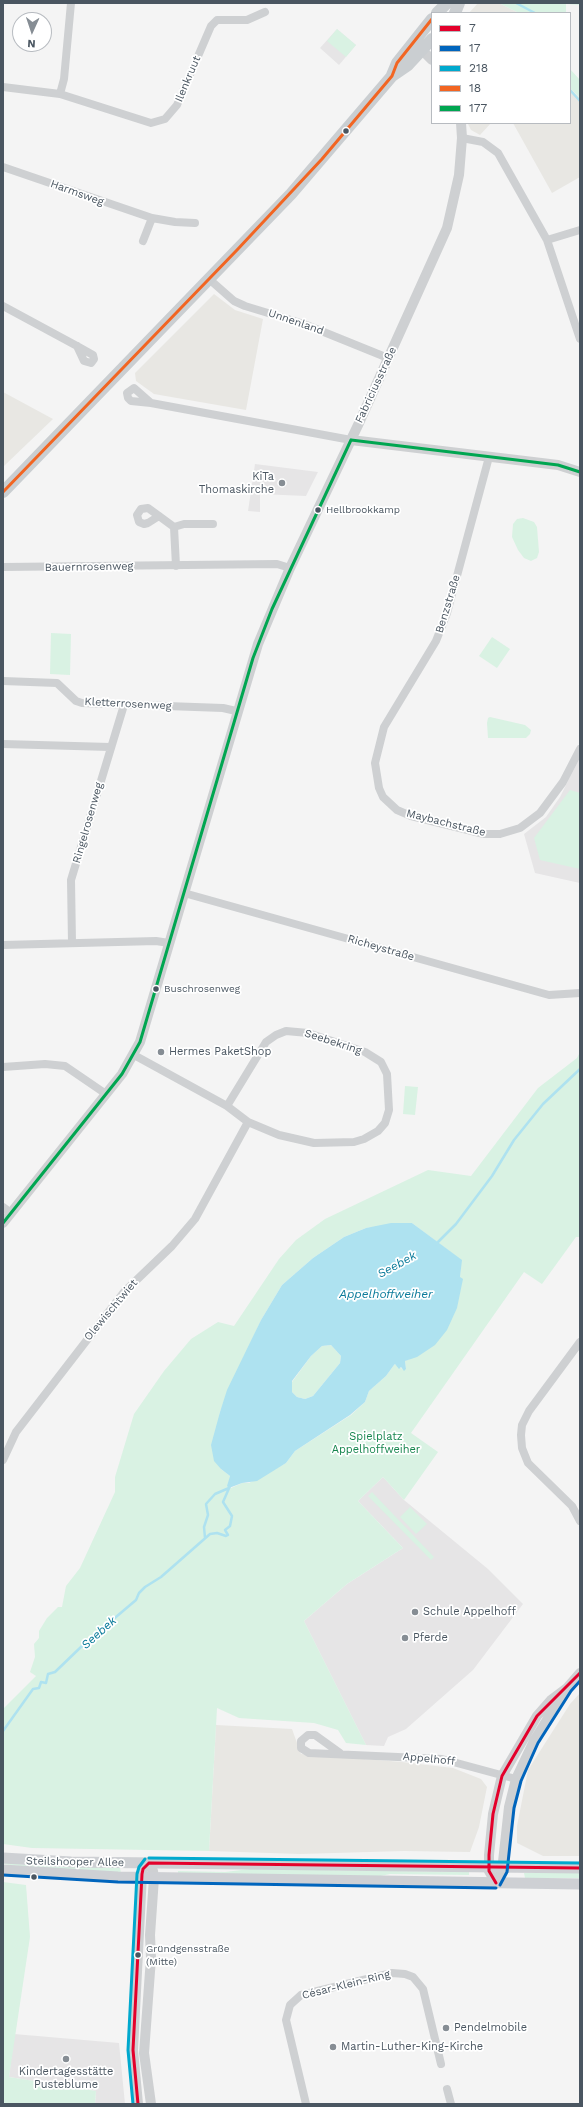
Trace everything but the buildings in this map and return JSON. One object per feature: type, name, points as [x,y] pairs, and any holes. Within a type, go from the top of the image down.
[{"type":"main road","points":[[438,12],[447,3]]},
{"type":"main road","points":[[392,76],[397,63],[431,20]]},
{"type":"main road","points":[[3,492],[209,279],[322,159],[392,76],[408,65],[431,40]]},
{"type":"main road","name":"Steilshooper Allee","points":[[3,1858],[71,1862],[149,1864],[580,1868]]},
{"type":"main road","name":"Steilshooper Allee","points":[[3,1870],[75,1876],[142,1878],[580,1884]]},
{"type":"street","points":[[60,94],[64,79],[72,3]]},
{"type":"street","name":"Ilenkruut","points":[[4,90],[60,94],[151,123],[165,119],[177,105],[210,26],[217,20],[247,20],[265,12]]},
{"type":"street","points":[[431,39],[419,36],[422,50],[431,59]]},
{"type":"street","name":"Fabriciusstraße","points":[[3,1223],[7,1210],[106,1094],[134,1055],[140,1042],[236,711],[258,644],[290,568],[447,228],[459,175],[462,138],[461,124]]},
{"type":"street","points":[[462,138],[483,142],[498,153],[547,240],[580,339]]},
{"type":"street","name":"Harmsweg","points":[[3,167],[152,218],[174,222],[195,222]]},
{"type":"street","points":[[143,241],[152,218]]},
{"type":"street","points":[[547,240],[580,230]]},
{"type":"street","name":"Unnenland","points":[[209,279],[234,301],[245,306],[304,324],[388,358]]},
{"type":"street","points":[[3,306],[77,346]]},
{"type":"street","points":[[151,403],[350,440],[558,465],[580,472]]},
{"type":"street","name":"Benzstraße","points":[[375,763],[384,727],[436,642],[447,613],[489,457]]},
{"type":"street","points":[[159,516],[174,527]]},
{"type":"street","points":[[174,527],[184,524],[213,524]]},
{"type":"street","points":[[174,527],[176,566]]},
{"type":"street","name":"Bauernrosenweg","points":[[3,566],[176,566],[277,564],[290,568]]},
{"type":"street","name":"Kletterrosenweg","points":[[3,681],[57,683],[76,701],[124,705],[223,708],[236,711]]},
{"type":"street","name":"Ringelrosenweg","points":[[72,943],[72,880],[110,747],[124,705]]},
{"type":"street","points":[[3,744],[110,747]]},
{"type":"street","name":"Maybachstraße","points":[[375,763],[377,781],[381,794],[397,810],[411,816],[484,834],[500,834],[520,828],[540,813],[563,782],[580,749]]},
{"type":"street","name":"Richeystraße","points":[[184,892],[549,995],[580,993]]},
{"type":"street","points":[[3,945],[156,941],[169,944]]},
{"type":"street","name":"Seebekring","points":[[134,1055],[228,1106],[248,1122],[279,1135],[302,1141],[338,1143],[364,1139],[378,1132],[387,1118],[388,1081],[385,1068],[374,1057],[365,1052],[308,1033],[286,1031],[276,1035],[266,1042],[228,1106]]},
{"type":"street","points":[[3,1067],[46,1064],[65,1066],[106,1094]]},
{"type":"street","name":"Olewischtwiet","points":[[3,1460],[16,1432],[124,1292],[172,1246],[195,1219],[248,1122]]},
{"type":"street","points":[[580,1342],[529,1412],[522,1425],[521,1436],[522,1448],[528,1462],[572,1506],[580,1521]]},
{"type":"street","points":[[496,1883],[503,1868],[509,1807],[516,1779],[534,1741],[567,1688],[580,1673]]},
{"type":"street","points":[[496,1883],[488,1868],[492,1826],[502,1776],[537,1716],[551,1700],[567,1688]]},
{"type":"street","name":"Appelhoff","points":[[340,1753],[442,1759],[458,1762],[516,1779]]},
{"type":"street","points":[[138,2104],[133,2050],[142,1878],[144,1869],[149,1864],[153,1871],[154,1878],[150,1935],[151,1958],[144,2053],[151,2104]]},
{"type":"street","name":"César-Klein-Ring","points":[[306,2104],[286,2020],[290,2005],[301,1995],[392,1973],[405,1974],[413,1977],[423,1989],[441,2064]]},
{"type":"street","points":[[447,2089],[451,2104]]},
{"type":"shaded area","points":[[478,3],[499,3],[517,12],[470,12]]},
{"type":"shaded area","points":[[337,29],[356,45],[339,65],[320,48]]},
{"type":"shaded area","points":[[571,89],[580,98],[580,177],[552,193],[514,124],[571,124]]},
{"type":"shaded area","points":[[468,124],[490,124],[480,135],[471,130]]},
{"type":"shaded area","points":[[214,294],[235,310],[263,319],[246,410],[154,394],[136,381],[135,373]]},
{"type":"shaded area","points":[[3,392],[53,419],[4,466],[3,465]]},
{"type":"shaded area","name":"KiTa Thomaskirche","points":[[255,464],[318,472],[306,496],[260,494],[260,512],[248,511]]},
{"type":"shaded area","points":[[580,757],[580,883],[535,873],[524,834],[546,817],[560,797]]},
{"type":"shaded area","name":"Schule Appelhoff","points":[[383,1477],[404,1500],[488,1569],[523,1604],[473,1670],[406,1729],[388,1737],[384,1746],[366,1745],[304,1621],[347,1584],[403,1548],[358,1501]]},
{"type":"shaded area","points":[[580,1693],[580,1856],[543,1856],[517,1843],[517,1826],[528,1770],[570,1704]]},
{"type":"shaded area","points":[[216,1725],[292,1729],[301,1754],[402,1762],[453,1768],[481,1779],[487,1787],[479,1827],[470,1852],[404,1851],[300,1854],[209,1851]]},
{"type":"shaded area","name":"Kindertagesstätte Pusteblume","points":[[14,2034],[119,2043],[125,2104],[95,2104],[96,2091],[9,2077]]},
{"type":"green space","points":[[499,3],[580,3],[580,5],[566,4],[566,12],[517,12]]},
{"type":"green space","points":[[337,29],[356,45],[346,57],[327,41]]},
{"type":"green space","points":[[571,70],[580,80],[580,98],[571,89]]},
{"type":"green space","points":[[523,518],[534,522],[537,527],[539,552],[537,558],[531,561],[524,558],[518,550],[512,537],[513,524],[517,519]]},
{"type":"green space","points":[[51,633],[71,634],[70,675],[50,674]]},
{"type":"green space","points":[[492,637],[510,649],[497,668],[479,656]]},
{"type":"green space","points":[[490,717],[525,725],[531,730],[530,734],[526,738],[488,738],[487,723],[488,718]]},
{"type":"green space","points":[[570,790],[580,793],[580,869],[540,860],[534,838]]},
{"type":"green space","name":"Spielplatz Appelhoffweiher","points":[[580,1052],[580,1237],[576,1237],[542,1284],[524,1272],[411,1433],[438,1452],[404,1500],[383,1477],[358,1501],[403,1548],[347,1584],[304,1621],[366,1745],[346,1743],[338,1730],[314,1723],[239,1718],[217,1708],[209,1851],[32,1848],[3,1844],[3,1709],[36,1676],[30,1672],[35,1657],[34,1644],[39,1638],[39,1631],[47,1618],[58,1607],[62,1607],[66,1586],[80,1568],[115,1492],[115,1477],[134,1414],[164,1371],[191,1339],[218,1322],[234,1326],[279,1259],[296,1240],[325,1219],[428,1170],[471,1176],[538,1088],[577,1058]],"holes":[[[412,1223],[461,1260],[460,1277],[414,1357],[405,1361],[406,1369],[404,1370],[395,1364],[386,1376],[369,1391],[365,1402],[351,1415],[295,1451],[286,1463],[249,1483],[242,1483],[231,1488],[228,1486],[230,1476],[221,1469],[218,1425],[220,1412],[261,1320],[282,1285],[313,1258],[344,1237],[366,1228]]]},
{"type":"green space","points":[[405,1086],[418,1087],[415,1115],[403,1114]]},
{"type":"green space","points":[[331,1345],[341,1356],[340,1363],[313,1396],[305,1399],[297,1397],[292,1392],[292,1382],[311,1356],[322,1346]]},
{"type":"green space","points":[[372,1492],[434,1557],[431,1560],[368,1496]]},
{"type":"green space","points":[[410,1507],[427,1524],[416,1534],[400,1517]]},
{"type":"green space","points":[[3,1862],[28,1865],[120,1868],[121,1873],[43,1869],[3,1864]]},
{"type":"green space","points":[[250,1869],[469,1872],[469,1875],[390,1874],[376,1877],[178,1874],[178,1871],[225,1872]]},
{"type":"green space","points":[[524,1873],[580,1873],[580,1878],[525,1878]]},
{"type":"green space","points":[[3,1882],[26,1885],[30,1937],[9,2077],[96,2091],[95,2104],[3,2104]]},
{"type":"water","name":"Appelhoffweiher","points":[[391,1223],[412,1223],[462,1260],[460,1277],[463,1279],[457,1308],[447,1330],[435,1345],[417,1357],[405,1361],[406,1369],[404,1371],[401,1367],[399,1369],[395,1364],[386,1376],[369,1391],[365,1402],[350,1415],[295,1451],[286,1463],[257,1481],[242,1483],[229,1488],[227,1486],[230,1476],[214,1461],[211,1445],[227,1390],[261,1320],[282,1285],[313,1258],[344,1237],[366,1228]],"holes":[[[331,1345],[341,1356],[340,1363],[313,1396],[305,1399],[297,1397],[292,1392],[292,1381],[311,1356],[322,1346]]]},
{"type":"waterway","name":"Seebek","points":[[516,3],[533,12]]},
{"type":"waterway","name":"Seebek","points":[[571,91],[580,101]]},
{"type":"waterway","name":"Seebek","points":[[436,1244],[456,1224],[492,1176],[514,1140],[543,1104],[580,1069]]},
{"type":"waterway","name":"Seebek","points":[[3,1731],[33,1689],[39,1688],[41,1682],[46,1683],[48,1674],[55,1672],[82,1646],[89,1644],[97,1633],[136,1600],[139,1593],[145,1587],[161,1577],[210,1534],[217,1533],[226,1536],[228,1535],[225,1530],[230,1526],[232,1516],[223,1502],[230,1486]]},
{"type":"waterway","name":"Seebek","points":[[205,1538],[204,1527],[208,1515],[206,1504],[215,1494],[229,1488]]},
{"type":"transit line","name":"18","points":[[3,492],[237,250],[322,159],[392,76],[397,63],[431,20]]},
{"type":"transit line","name":"177","points":[[351,440],[558,465],[580,472]]},
{"type":"transit line","name":"177","points":[[3,1223],[122,1074],[140,1042],[253,658],[272,609],[351,440]]},
{"type":"transit line","name":"7","points":[[496,1883],[489,1871],[489,1855],[493,1814],[502,1776],[537,1716],[580,1673]]},
{"type":"transit line","name":"17","points":[[500,1885],[507,1872],[514,1808],[521,1781],[538,1743],[571,1691],[580,1681]]},
{"type":"transit line","name":"218","points":[[149,1858],[580,1863]]},
{"type":"transit line","name":"218","points":[[133,2104],[128,2050],[137,1874],[139,1867],[145,1859]]},
{"type":"transit line","name":"7","points":[[149,1863],[580,1868]]},
{"type":"transit line","name":"7","points":[[138,2104],[133,2050],[142,1874],[143,1869],[149,1863]]},
{"type":"transit line","name":"17","points":[[3,1875],[118,1882],[496,1888]]},
{"type":"place","name":"KiTa Thomaskirche","points":[[282,483]]},
{"type":"place","name":"Hellbrookkamp","points":[[318,510]]},
{"type":"place","name":"Buschrosenweg","points":[[156,989]]},
{"type":"place","name":"Hermes PaketShop","points":[[161,1052]]},
{"type":"place","name":"Schule Appelhoff","points":[[415,1612]]},
{"type":"place","name":"Pferde","points":[[405,1638]]},
{"type":"place","name":"Gründgensstraße (Mitte)","points":[[138,1955]]},
{"type":"place","name":"Pendelmobile","points":[[446,2028]]},
{"type":"place","name":"Martin-Luther-King-Kirche","points":[[333,2047]]},
{"type":"place","name":"Kindertagesstätte Pusteblume","points":[[66,2059]]}]
